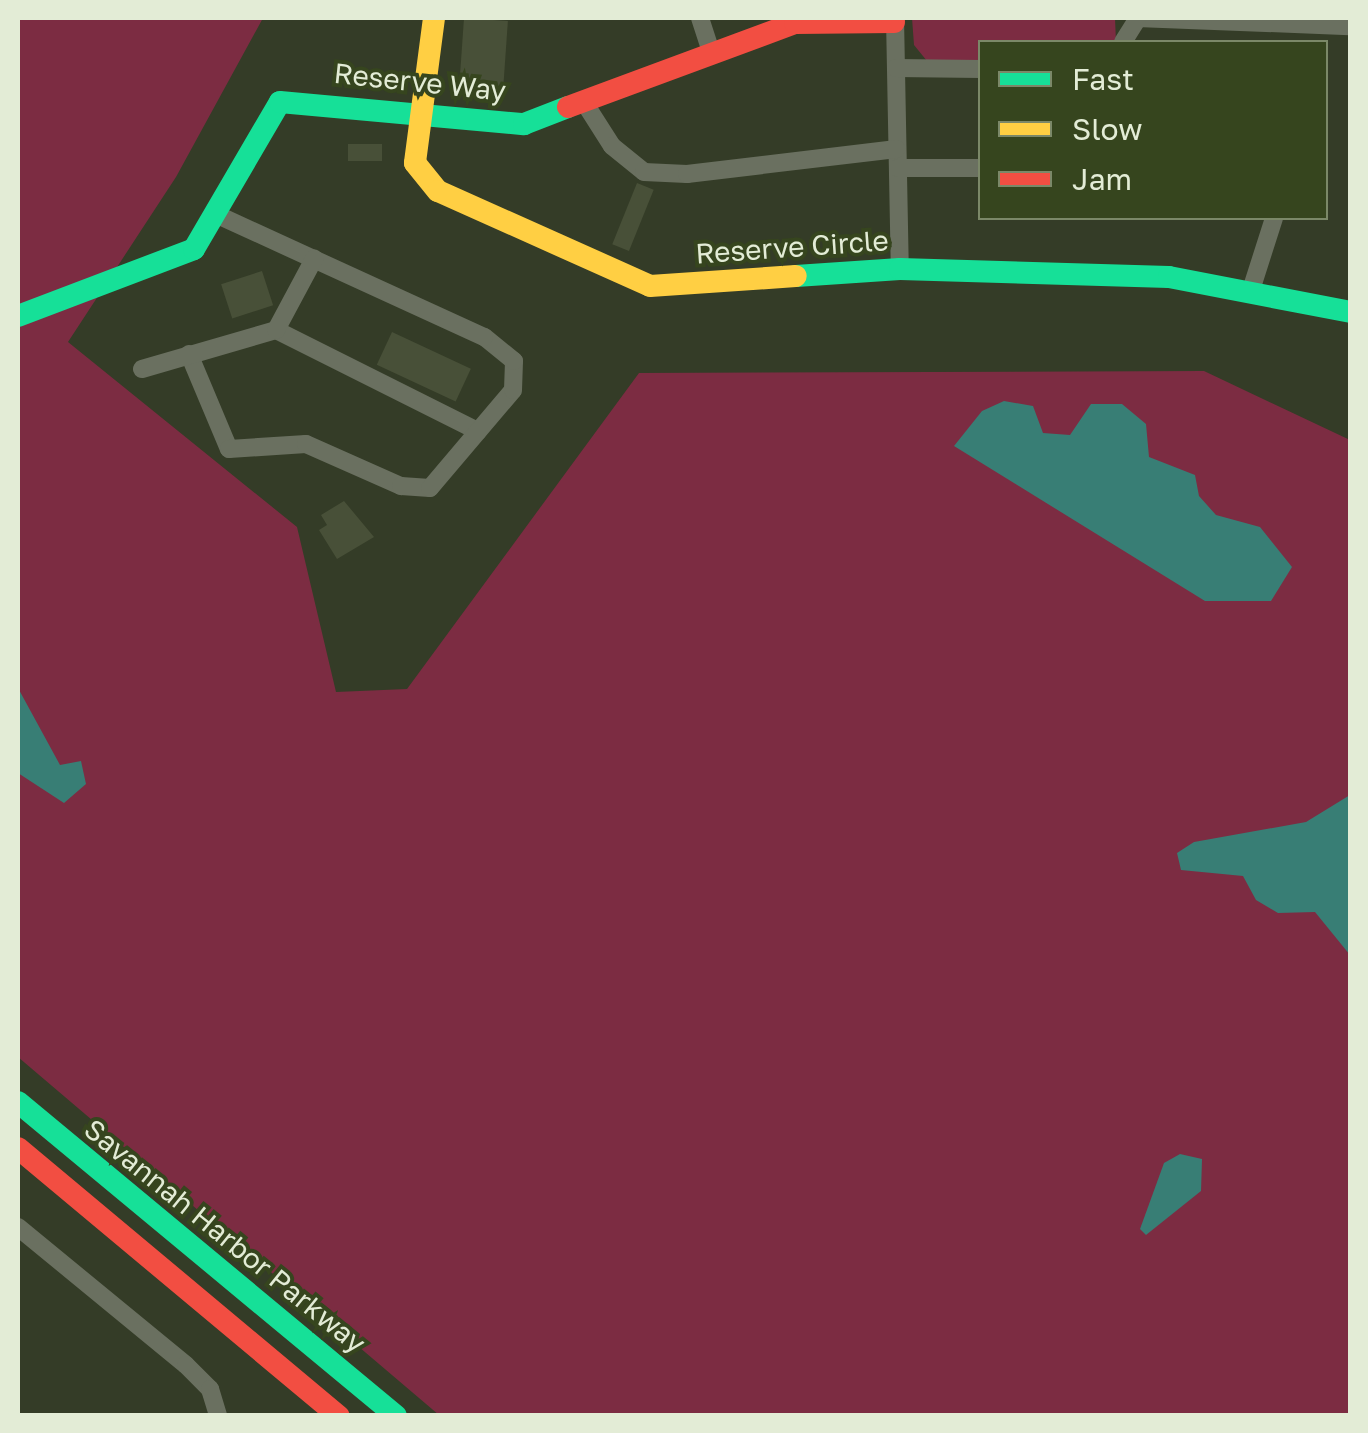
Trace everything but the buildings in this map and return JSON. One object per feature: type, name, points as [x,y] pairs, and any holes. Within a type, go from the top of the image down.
[{"type":"street","name":"Reserve Circle","points":[[434,18],[416,113],[415,164],[438,192],[650,286],[900,269],[1252,287],[1350,312]]},
{"type":"street","points":[[700,18],[712,55]]},
{"type":"street","points":[[1137,19],[1303,28],[1350,26]]},
{"type":"street","name":"Reserve Way","points":[[18,316],[194,249],[280,102],[524,124],[795,20],[894,20]]},
{"type":"street","points":[[894,20],[900,269]]},
{"type":"street","points":[[896,68],[978,69]]},
{"type":"street","points":[[584,102],[612,146],[644,172],[687,174],[898,158],[978,168]]},
{"type":"street","points":[[189,354],[229,448],[306,444],[400,486],[430,488],[513,390],[514,361],[484,337],[215,214]]},
{"type":"street","points":[[1252,287],[1273,220]]},
{"type":"street","points":[[276,330],[314,259]]},
{"type":"street","points":[[142,368],[276,330],[478,431]]},
{"type":"street","name":"Savannah Harbor Parkway","points":[[18,1102],[396,1416]]},
{"type":"street","points":[[18,1148],[339,1416]]},
{"type":"street","points":[[18,1227],[186,1365],[210,1390],[218,1416]]},
{"type":"shaded area","points":[[18,18],[263,18],[176,177],[68,342],[297,527],[336,692],[407,689],[639,373],[1204,371],[1350,440],[1350,1415],[439,1415],[18,1057]]},
{"type":"shaded area","points":[[912,18],[1115,18],[1116,40],[978,40],[978,63],[927,61],[914,45]]},
{"type":"water","points":[[1004,401],[1033,406],[1043,433],[1070,435],[1091,404],[1122,404],[1146,424],[1149,457],[1195,475],[1199,496],[1216,515],[1260,527],[1292,567],[1271,601],[1205,601],[954,446],[982,411]]},
{"type":"water","points":[[18,688],[60,765],[81,761],[86,784],[64,803],[18,773]]},
{"type":"water","points":[[1350,795],[1350,955],[1315,912],[1278,913],[1256,900],[1243,876],[1181,870],[1177,853],[1194,842],[1306,822]]},
{"type":"water","points":[[1180,1154],[1202,1159],[1201,1191],[1146,1235],[1140,1229],[1164,1163]]},
{"type":"traffic: fast","points":[[18,316],[194,249],[280,102],[524,124],[568,107]]},
{"type":"traffic: fast","points":[[796,276],[900,269],[1169,277],[1350,312]]},
{"type":"traffic: fast","points":[[18,1102],[396,1416]]},
{"type":"traffic: slow","points":[[434,18],[415,163],[438,191],[650,286],[796,276]]},
{"type":"traffic: jam","points":[[568,107],[795,23],[894,22]]},
{"type":"traffic: jam","points":[[18,1148],[339,1416]]}]
